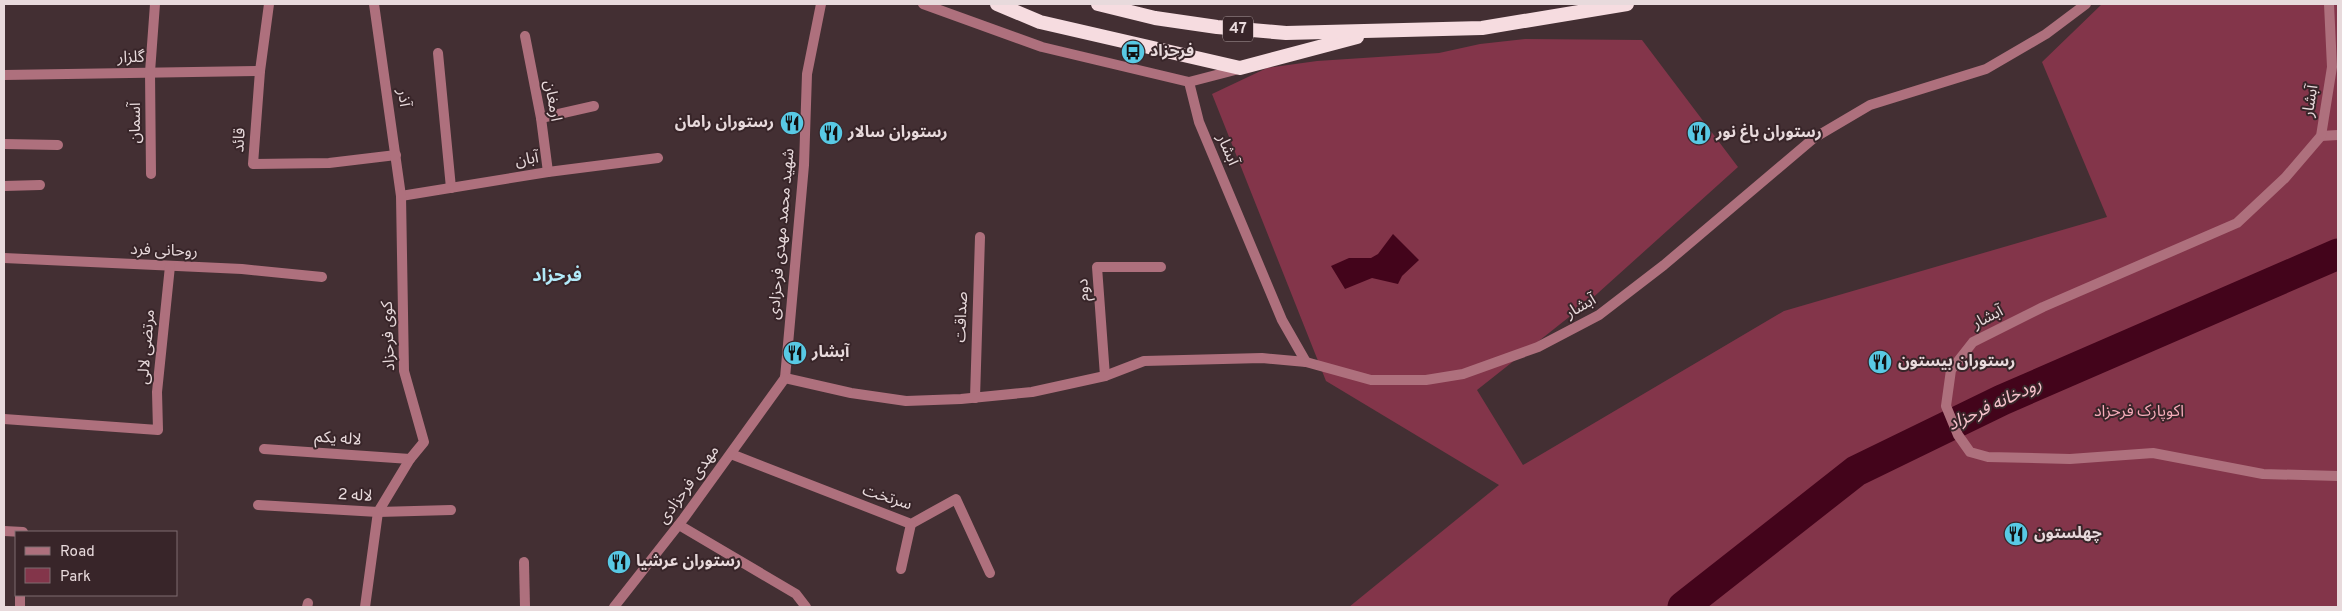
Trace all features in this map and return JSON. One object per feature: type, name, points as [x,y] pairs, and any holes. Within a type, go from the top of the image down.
[{"type":"highway","points":[[997,4],[1040,22],[1240,68],[1379,30]]},
{"type":"highway","name":"47","points":[[1098,4],[1155,18],[1217,27],[1286,33],[1482,28],[1627,4]]},
{"type":"street","name":"آسمان","points":[[151,174],[150,72],[154,4]]},
{"type":"street","points":[[260,71],[269,4]]},
{"type":"street","name":"آذر","points":[[376,4],[401,196]]},
{"type":"street","name":"شهید محمد مهدی فرحزادی","points":[[785,378],[804,165],[807,74],[821,4]]},
{"type":"street","points":[[923,4],[1042,47],[1189,82],[1240,68]]},
{"type":"street","name":"آبشار","points":[[785,378],[851,393],[906,401],[975,398],[1032,392],[1105,376],[1144,361],[1262,358],[1306,362],[1371,380],[1426,380],[1463,374],[1538,347],[1599,315],[1664,265],[1814,138],[1870,105],[1986,69],[2046,34],[2086,4]]},
{"type":"street","name":"آبشار","points":[[2329,4],[2332,68],[2320,136],[2285,178],[2237,224],[2043,307],[1973,342],[1951,370],[1946,406],[1958,435],[1970,452],[1988,457],[2070,459],[2153,452],[2263,474],[2338,476]]},
{"type":"street","name":"ارمغان","points":[[525,36],[541,118],[548,172]]},
{"type":"street","points":[[438,53],[451,188]]},
{"type":"street","name":"گلزار","points":[[4,75],[260,71]]},
{"type":"street","name":"قائد","points":[[260,71],[253,164],[330,163],[396,155]]},
{"type":"street","name":"آبشار","points":[[1189,82],[1199,122],[1282,320],[1306,362]]},
{"type":"street","points":[[541,118],[594,106]]},
{"type":"street","points":[[2320,136],[2338,134]]},
{"type":"street","points":[[4,144],[58,145]]},
{"type":"street","name":"آبان","points":[[401,196],[548,172],[658,158]]},
{"type":"street","points":[[4,186],[40,185]]},
{"type":"street","name":"کوی فرحزاد","points":[[365,607],[378,512],[410,459],[424,442],[404,371],[401,196]]},
{"type":"street","name":"صداقت","points":[[975,398],[980,237]]},
{"type":"street","name":"روحانی فرد","points":[[4,258],[242,269],[322,277]]},
{"type":"street","name":"مرتضی لالی","points":[[4,419],[158,430],[158,392],[170,266]]},
{"type":"street","name":"دوم","points":[[1105,376],[1098,267],[1161,267]]},
{"type":"street","name":"مهدی فرحزادی","points":[[614,607],[679,525],[785,378]]},
{"type":"street","name":"لاله یکم","points":[[264,449],[410,459]]},
{"type":"street","name":"سرتخت","points":[[730,454],[911,524],[956,500],[990,573]]},
{"type":"street","name":"لاله 2","points":[[258,506],[378,512],[451,510]]},
{"type":"street","points":[[901,569],[911,524]]},
{"type":"street","points":[[679,525],[796,594],[806,607]]},
{"type":"street","points":[[524,562],[525,607]]},
{"type":"green space","name":"اکوپارک فرحزاد","points":[[2102,4],[2338,4],[2338,607],[1349,607],[1499,485],[1326,381],[1212,94],[1267,68],[1317,61],[1439,53],[1480,44],[1525,39],[1642,40],[1738,167],[1588,302],[1477,390],[1523,465],[1784,311],[2107,217],[2042,62]]},
{"type":"shaded area","points":[[1393,234],[1419,260],[1402,276],[1398,284],[1372,278],[1345,289],[1331,266],[1349,258],[1371,258],[1378,254]]},
{"type":"waterway","name":"رودخانه فرحزاد","points":[[1683,607],[1856,471],[2002,400],[2338,254]]},
{"type":"place","name":"فرحزاد","points":[[1133,52]]},
{"type":"place","name":"رستوران رامان","points":[[792,123]]},
{"type":"place","name":"رستوران سالار","points":[[831,133]]},
{"type":"place","name":"رستوران باغ نور","points":[[1699,133]]},
{"type":"place","name":"آبشار","points":[[795,353]]},
{"type":"place","name":"رستوران بیستون","points":[[1880,362]]},
{"type":"place","name":"چهلستون","points":[[2016,534]]},
{"type":"place","name":"رستوران عرشیا","points":[[619,562]]},
{"type":"district","name":"فرحزاد","points":[[557,276]]}]
